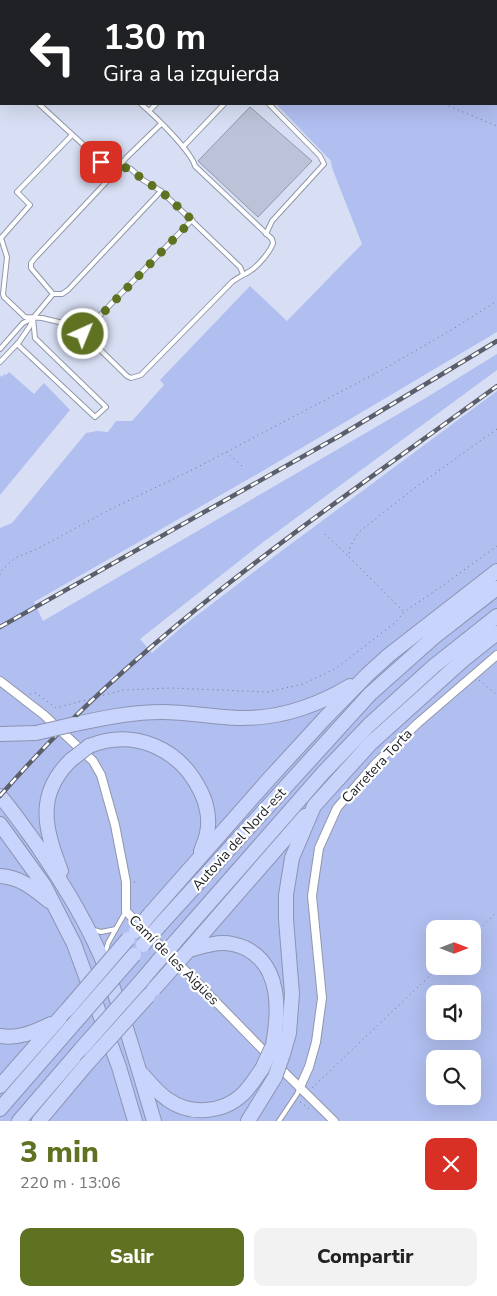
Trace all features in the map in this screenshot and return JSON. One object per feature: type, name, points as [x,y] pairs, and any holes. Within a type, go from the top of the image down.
[{"type":"highway","points":[[0,1086],[197,860],[325,718],[389,655],[497,571]]},
{"type":"highway","name":"Autovia del Nord-est","points":[[0,1109],[160,925],[370,694],[434,637],[497,588]]},
{"type":"highway","name":"Autovia del Nord-est","points":[[19,1121],[323,773],[369,725],[434,666],[497,616]]},
{"type":"highway","points":[[39,1121],[86,1065],[371,743],[463,660],[497,633]]},
{"type":"highway","points":[[0,734],[36,733],[139,713],[170,712],[238,718],[275,715],[319,703],[368,675]]},
{"type":"highway","points":[[154,1121],[140,1071],[102,962],[72,897],[48,830],[47,799],[52,784],[60,771],[71,760],[89,746],[100,742],[132,739],[148,742],[162,749],[176,758],[187,769],[197,783],[205,800],[208,832],[197,860]]},
{"type":"highway","points":[[0,796],[22,823],[72,897]]},
{"type":"highway","points":[[140,1071],[161,1094],[173,1103],[188,1109],[206,1110],[228,1104],[238,1098],[278,1050],[289,1033],[292,994],[286,895],[292,858],[314,806]]},
{"type":"highway","points":[[0,824],[44,885],[74,944],[119,1067],[135,1121]]},
{"type":"highway","points":[[0,876],[16,879],[24,883],[53,904]]},
{"type":"highway","points":[[187,951],[212,943],[236,944],[256,954],[267,966],[274,982],[278,1050],[275,1076],[248,1121]]},
{"type":"highway","points":[[0,1036],[15,1037],[26,1035],[56,1022]]},
{"type":"street","name":"Carretera Torta","points":[[300,1087],[316,1042],[322,998],[312,896],[318,848],[337,808],[375,764],[418,723],[497,655]]},
{"type":"street","name":"Camí de les Aigües","points":[[0,680],[44,715],[93,761],[101,775],[115,825],[126,885],[126,911],[334,1121]]},
{"type":"lane","points":[[41,105],[101,162],[131,169],[143,180],[161,191],[240,267],[243,274]]},
{"type":"lane","points":[[72,135],[17,192],[30,205],[1,238],[6,251],[7,264],[3,290],[4,297],[25,317],[76,326],[127,376],[136,377],[141,375],[232,282],[250,271],[272,247],[272,239],[195,166],[192,158],[183,147],[142,105]]},
{"type":"lane","points":[[149,111],[155,105]]},
{"type":"lane","points":[[183,147],[223,105]]},
{"type":"lane","points":[[266,234],[272,222],[324,164],[320,156],[270,105]]},
{"type":"lane","points":[[161,124],[126,158],[111,177],[31,263],[31,268],[53,294],[62,294],[68,290],[161,191]]},
{"type":"lane","points":[[83,334],[192,220]]},
{"type":"lane","points":[[0,260],[7,264]]},
{"type":"lane","points":[[0,362],[17,344],[30,326],[33,318],[53,294]]},
{"type":"lane","points":[[17,344],[95,417],[106,407],[35,338],[33,318]]},
{"type":"lane","points":[[0,349],[23,323],[33,318]]},
{"type":"lane","points":[[102,962],[108,943],[126,911]]},
{"type":"lane","points":[[87,928],[102,932],[116,929]]},
{"type":"lane","points":[[279,1121],[300,1087]]},
{"type":"path","points":[[446,105],[497,126]]},
{"type":"path","points":[[0,575],[1,571],[15,558],[37,549],[382,370],[497,301]]},
{"type":"path","points":[[455,327],[460,330]]},
{"type":"path","points":[[349,557],[350,547],[359,532],[412,490],[497,429]]},
{"type":"path","points":[[226,452],[242,466]]},
{"type":"path","points":[[324,534],[404,612]]},
{"type":"path","points":[[23,699],[30,694],[36,693],[56,708],[124,690],[170,688],[268,692],[303,684],[335,669],[396,622],[404,612],[497,546]]},
{"type":"path","points":[[473,674],[497,695]]},
{"type":"path","points":[[481,927],[497,912]]},
{"type":"path","points":[[306,1094],[431,975]]},
{"type":"shaded area","points":[[277,105],[497,105],[497,332],[266,469],[34,602],[43,621],[424,399],[497,354],[497,370],[262,543],[140,639],[152,653],[183,626],[272,558],[497,391],[497,1121],[0,1121],[0,528],[12,523],[86,433],[108,432],[116,421],[132,421],[164,385],[160,380],[250,286],[287,321],[362,244],[332,168],[331,161]]},
{"type":"shaded area","points":[[9,372],[34,394],[44,383],[70,410],[0,495],[0,375],[2,377]]},
{"type":"building","points":[[250,107],[312,161],[258,217],[198,161]]},
{"type":"railway","points":[[0,627],[341,435],[497,341]]},
{"type":"railway","points":[[0,796],[55,737],[113,681],[174,628],[236,577],[301,528],[497,386]]},
{"type":"route","points":[[83,334],[192,220],[161,191],[143,180],[131,169],[101,162]]}]
